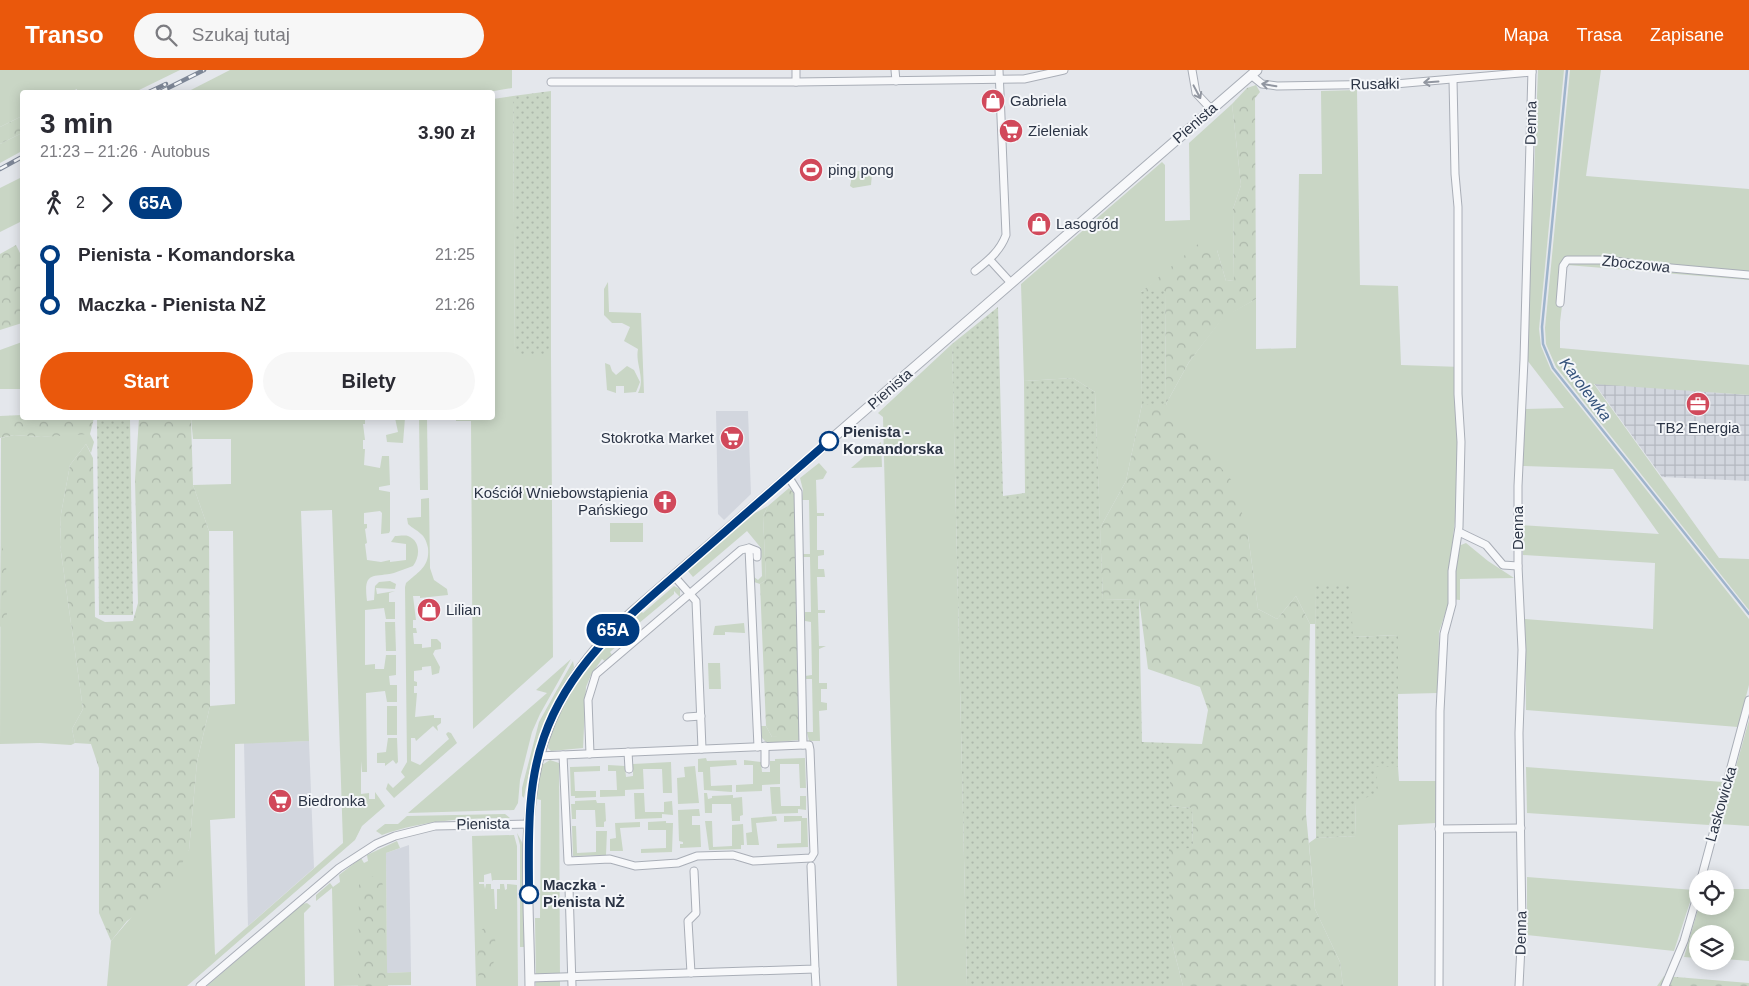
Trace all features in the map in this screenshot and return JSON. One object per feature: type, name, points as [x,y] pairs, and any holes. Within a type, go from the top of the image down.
[{"type":"street","points":[[796,70],[796,82]]},
{"type":"street","points":[[896,70],[896,81]]},
{"type":"street","points":[[975,271],[990,260],[1002,246],[1006,230],[1000,70]]},
{"type":"street","points":[[551,82],[1000,80],[1040,77],[1064,70]]},
{"type":"street","points":[[1192,70],[1196,93],[1211,109]]},
{"type":"street","name":"Rusałki","points":[[1254,72],[1262,84],[1268,86],[1453,80],[1532,71]]},
{"type":"street","name":"Denna","points":[[1519,986],[1522,926],[1519,733],[1522,650],[1518,566],[1518,486],[1525,350],[1532,71]]},
{"type":"street","name":"Pienista","points":[[200,986],[339,868],[376,844],[395,836],[435,826],[529,824],[532,784],[538,756],[558,705],[584,664],[614,628],[1254,72]]},
{"type":"street","points":[[1439,986],[1440,704],[1444,634],[1452,604],[1452,571],[1459,532],[1461,442],[1458,394],[1458,207],[1455,174],[1453,80]]},
{"type":"street","points":[[990,260],[1011,283]]},
{"type":"street","name":"Zboczowa","points":[[1560,303],[1563,266],[1567,260],[1608,260],[1749,276]]},
{"type":"street","points":[[788,476],[798,492],[803,745]]},
{"type":"street","points":[[1459,532],[1486,545],[1503,565],[1518,566]]},
{"type":"street","points":[[590,754],[588,700],[596,674],[741,550],[749,548],[757,551],[757,557]]},
{"type":"street","points":[[749,548],[762,747],[765,764]]},
{"type":"street","points":[[674,576],[696,604],[702,749]]},
{"type":"street","name":"Laskowicka","points":[[1703,870],[1749,700]]},
{"type":"street","points":[[687,717],[700,716]]},
{"type":"street","points":[[538,756],[808,745],[810,750],[814,853],[810,858],[753,861],[733,855],[697,856],[678,863],[635,866],[610,859],[568,861],[563,755]]},
{"type":"street","points":[[628,752],[629,769]]},
{"type":"street","points":[[529,824],[530,982],[572,977],[815,969]]},
{"type":"street","points":[[1439,829],[1521,828]]},
{"type":"street","points":[[811,866],[816,986]]},
{"type":"street","points":[[691,973],[688,921],[696,912],[694,871]]},
{"type":"street","points":[[569,888],[572,986]]},
{"type":"street","points":[[1664,986],[1684,941],[1692,915]]},
{"type":"shaded area","points":[[1594,383],[1749,395],[1749,481],[1662,477]]},
{"type":"shaded area","points":[[716,411],[748,411],[751,494],[724,520],[718,514]]},
{"type":"shaded area","points":[[309,741],[314,868],[248,926],[244,743]]},
{"type":"shaded area","points":[[409,845],[411,972],[387,973],[386,853]]},
{"type":"green space","points":[[0,70],[180,70],[139,90],[20,90],[20,117],[0,127]]},
{"type":"green space","points":[[230,70],[512,70],[512,88],[495,91],[191,90]]},
{"type":"green space","points":[[1538,70],[1564,70],[1539,329],[1541,346],[1551,370],[1749,619],[1749,685],[1738,727],[1526,710],[1525,619],[1653,629],[1655,563],[1523,555],[1522,525],[1659,534],[1613,469],[1523,466],[1525,409],[1564,408],[1527,360]]},
{"type":"green space","points":[[1570,70],[1601,70],[1586,176],[1749,189],[1749,280],[1567,265],[1560,322],[1560,348],[1749,365],[1749,395],[1594,384],[1719,558],[1749,559],[1749,610],[1556,367],[1546,344],[1545,328]]},
{"type":"green space","points":[[1256,85],[1260,92],[1255,98],[1256,299],[1223,318],[1189,362],[1166,404],[1165,292],[1141,292],[1204,239],[1217,250],[1226,281],[1234,280],[1233,209],[1241,185],[1232,104],[1247,88]]},
{"type":"green space","points":[[1357,90],[1360,285],[1398,286],[1401,365],[1462,367],[1463,521],[1455,521],[1453,536],[1461,545],[1466,543],[1488,561],[1514,578],[1460,579],[1460,600],[1450,599],[1439,632],[1438,693],[1398,694],[1397,635],[1353,637],[1315,586],[1315,624],[1310,624],[1296,596],[1277,619],[1258,609],[1248,535],[1166,404],[1189,362],[1223,317],[1256,299],[1256,349],[1296,348],[1299,174],[1322,174],[1321,91]]},
{"type":"green space","points":[[551,91],[551,356],[515,356],[513,96]]},
{"type":"green space","points":[[513,96],[515,355],[551,356],[553,657],[473,729],[471,421],[456,420],[495,420],[495,99]]},
{"type":"green space","points":[[1232,104],[1241,185],[1233,209],[1234,280],[1226,281],[1217,250],[1176,265],[1141,292],[1142,404],[1126,481],[1100,528],[1095,392],[1073,378],[1024,381],[1021,284],[1162,162],[1165,165],[1165,221],[1190,220],[1189,143]]},
{"type":"green space","points":[[20,117],[20,134],[0,144],[0,127]]},
{"type":"green space","points":[[20,134],[20,152],[0,163],[0,144]]},
{"type":"green space","points":[[853,171],[870,171],[872,174],[871,185],[853,188],[850,186]]},
{"type":"green space","points":[[20,178],[20,222],[0,232],[0,188]]},
{"type":"green space","points":[[16,245],[20,253],[20,324],[0,330],[0,254]]},
{"type":"green space","points":[[608,282],[609,312],[641,313],[644,393],[638,393],[641,377],[637,355],[638,349],[624,341],[630,327],[622,323],[612,323],[604,315],[604,289]]},
{"type":"green space","points":[[1165,291],[1166,404],[1142,404],[1141,292]]},
{"type":"green space","points":[[998,307],[1003,496],[1025,493],[1024,381],[1073,378],[1095,392],[1103,600],[1139,599],[1142,742],[1170,743],[1170,806],[1192,808],[1193,848],[1169,849],[1171,986],[967,986],[952,344]]},
{"type":"green space","points":[[20,343],[20,389],[0,389],[0,350]]},
{"type":"green space","points":[[952,344],[967,986],[897,986],[883,417],[878,413]]},
{"type":"green space","points":[[605,363],[610,365],[616,375],[627,366],[634,370],[640,382],[636,392],[624,393],[624,386],[616,386],[616,393],[607,390]]},
{"type":"green space","points":[[1142,404],[1166,404],[1234,483],[1248,535],[1258,609],[1277,619],[1296,596],[1310,624],[1306,814],[1315,909],[1340,962],[1343,986],[1183,986],[1168,927],[1169,848],[1193,847],[1192,808],[1170,806],[1170,743],[1202,744],[1208,710],[1200,687],[1148,669],[1139,599],[1103,600],[1100,528],[1126,481]]},
{"type":"green space","points":[[20,415],[20,420],[94,420],[90,434],[41,437],[14,435],[0,438],[0,416]]},
{"type":"green space","points":[[97,420],[130,420],[133,615],[99,615]]},
{"type":"green space","points":[[139,420],[191,420],[193,485],[209,531],[210,706],[197,762],[189,850],[175,877],[152,903],[127,921],[111,941],[99,913],[99,768],[91,744],[75,743],[72,729],[83,709],[60,545],[61,514],[70,465],[86,444],[93,458],[95,617],[105,622],[133,621],[138,603],[135,480]]},
{"type":"green space","points":[[191,420],[365,420],[365,424],[363,424],[365,440],[363,440],[363,449],[365,449],[364,465],[380,468],[382,456],[389,456],[390,485],[379,487],[379,490],[390,492],[390,531],[389,533],[381,534],[382,513],[380,511],[364,513],[364,524],[367,524],[365,529],[367,543],[365,544],[367,560],[381,562],[390,560],[390,562],[406,560],[406,544],[391,542],[395,536],[412,538],[417,545],[418,554],[413,566],[394,573],[371,577],[368,580],[366,591],[367,601],[374,600],[375,586],[379,582],[390,581],[396,584],[395,589],[376,588],[377,594],[395,591],[389,593],[389,602],[395,602],[395,619],[386,619],[384,608],[365,610],[365,665],[375,664],[375,669],[384,669],[386,655],[396,655],[396,675],[389,676],[390,685],[397,685],[397,702],[387,702],[385,691],[366,693],[367,772],[362,772],[361,761],[361,794],[369,793],[369,799],[375,799],[375,792],[385,806],[362,826],[355,840],[187,986],[107,986],[111,941],[189,850],[197,762],[210,706],[235,704],[233,531],[209,531],[193,485],[231,484],[231,439],[193,439]],"holes":[[[332,510],[343,843],[215,955],[210,820],[235,818],[235,744],[309,741],[301,511]]]},
{"type":"green space","points":[[395,420],[405,420],[403,443],[387,442],[386,435],[398,432]]},
{"type":"green space","points":[[419,420],[427,420],[428,490],[420,490]]},
{"type":"green space","points":[[90,434],[94,442],[91,453],[86,444],[70,465],[61,514],[60,545],[83,709],[72,729],[75,743],[71,745],[40,743],[0,744],[1,438],[14,435],[41,437]]},
{"type":"green space","points":[[881,442],[882,467],[851,468]]},
{"type":"green space","points":[[819,463],[827,472],[823,479],[816,480],[817,513],[824,513],[824,516],[817,516],[817,550],[824,550],[824,555],[818,556],[818,569],[824,569],[825,577],[817,577],[818,610],[825,610],[825,613],[818,613],[819,646],[826,646],[819,649],[819,683],[827,683],[827,689],[821,689],[821,702],[827,703],[827,710],[819,711],[820,741],[809,741],[807,732],[813,732],[812,679],[805,679],[805,676],[812,675],[811,622],[805,621],[805,612],[811,612],[810,557],[803,557],[803,554],[810,554],[809,500],[802,500],[803,490],[800,478]]},
{"type":"green space","points":[[789,488],[794,493],[796,500],[800,732],[793,736],[772,737],[766,726],[760,584],[766,580],[763,516],[768,506]]},
{"type":"green space","points":[[429,498],[430,568],[434,580],[447,589],[448,595],[420,598],[420,596],[413,596],[416,620],[413,620],[413,628],[416,628],[417,633],[413,633],[414,644],[422,644],[422,648],[431,647],[431,639],[437,639],[441,643],[441,649],[435,650],[433,654],[440,667],[439,673],[432,675],[431,666],[422,667],[422,670],[414,671],[414,681],[417,682],[417,686],[414,686],[414,693],[417,693],[415,717],[434,715],[434,718],[441,718],[441,723],[437,726],[438,731],[433,726],[416,741],[415,738],[411,738],[411,761],[420,765],[449,739],[446,734],[448,732],[451,733],[457,743],[394,798],[386,789],[388,783],[393,788],[405,777],[401,772],[407,762],[405,587],[406,583],[425,565],[428,555],[425,538],[408,524],[407,518],[421,517],[421,499]]},
{"type":"green space","points":[[768,506],[763,516],[766,580],[760,584],[754,582],[754,577],[758,580],[762,576],[761,548],[747,531],[693,577],[688,571],[755,513]]},
{"type":"green space","points":[[610,523],[643,523],[643,542],[610,542]]},
{"type":"green space","points":[[1,544],[6,558],[7,622],[0,627]]},
{"type":"green space","points":[[1315,585],[1350,586],[1353,637],[1398,635],[1398,767],[1376,767],[1378,793],[1355,802],[1356,836],[1316,838]]},
{"type":"green space","points":[[674,586],[680,589],[680,597],[674,591],[674,594],[632,629],[634,631],[610,652],[612,655],[605,661],[602,659],[591,675],[586,687],[583,748],[551,751],[548,748],[553,729],[560,710],[571,691],[612,640],[641,611],[643,613]]},
{"type":"green space","points":[[385,622],[395,622],[396,651],[386,651]]},
{"type":"green space","points":[[744,623],[745,633],[725,632],[725,635],[713,635],[715,626]]},
{"type":"green space","points":[[571,659],[532,732],[520,780],[518,803],[514,810],[408,813],[547,693],[536,690]]},
{"type":"green space","points":[[573,661],[574,667],[549,714],[537,746],[524,798],[522,796],[522,788],[539,722]]},
{"type":"green space","points":[[708,663],[720,663],[721,689],[709,689]]},
{"type":"green space","points":[[387,706],[397,706],[397,735],[387,735]]},
{"type":"green space","points":[[1749,720],[1749,826],[1720,824]]},
{"type":"green space","points":[[761,726],[766,726],[772,737],[800,732],[799,740],[767,743],[762,738]]},
{"type":"green space","points":[[388,738],[397,738],[398,762],[396,764],[393,760],[385,766],[385,763],[377,763],[377,753],[386,752]]},
{"type":"green space","points":[[706,758],[707,761],[736,760],[737,765],[710,767],[711,786],[732,785],[732,792],[704,790],[703,772],[698,772],[698,759]]},
{"type":"green space","points":[[805,758],[806,788],[800,788],[799,764],[780,764],[780,784],[762,785],[762,791],[736,792],[736,785],[753,784],[753,765],[744,765],[744,760],[761,762],[762,772],[770,772],[770,761],[775,761],[775,759]]},
{"type":"green space","points":[[550,760],[559,763],[560,986],[536,986],[535,918],[540,918],[541,800],[536,799],[542,765]]},
{"type":"green space","points":[[671,762],[672,793],[663,793],[662,769],[643,769],[644,789],[625,790],[625,796],[600,797],[600,790],[617,790],[616,771],[608,771],[608,765],[625,766],[626,777],[633,776],[633,764]]},
{"type":"green space","points":[[600,766],[600,771],[574,772],[575,791],[596,791],[596,797],[575,798],[575,796],[571,796],[570,767]]},
{"type":"green space","points":[[695,766],[699,803],[678,804],[677,778],[685,777],[684,767]]},
{"type":"green space","points":[[1376,767],[1398,767],[1399,781],[1437,781],[1436,823],[1398,825],[1398,986],[1343,986],[1340,962],[1315,909],[1309,843],[1316,838],[1356,836],[1355,802]]},
{"type":"green space","points":[[1526,767],[1723,782],[1709,825],[1527,813]]},
{"type":"green space","points":[[770,787],[780,787],[781,806],[800,806],[800,796],[806,796],[806,810],[798,809],[798,813],[772,814]]},
{"type":"green space","points":[[634,793],[644,793],[645,812],[664,812],[664,802],[672,801],[673,815],[662,814],[662,818],[635,819]]},
{"type":"green space","points":[[704,793],[707,793],[708,799],[712,798],[712,796],[733,795],[733,798],[742,797],[743,815],[740,816],[740,821],[732,821],[731,804],[712,804],[712,813],[705,813]]},
{"type":"green space","points":[[596,800],[597,803],[605,803],[606,821],[604,822],[604,827],[596,827],[595,810],[576,810],[576,819],[572,819],[571,804],[575,804],[575,801]]},
{"type":"green space","points":[[699,809],[700,816],[692,816],[692,825],[700,825],[701,847],[680,848],[680,844],[683,844],[683,842],[679,841],[678,810]]},
{"type":"green space","points":[[505,814],[510,818],[429,823],[382,835],[376,831],[385,824],[398,824],[407,816]]},
{"type":"green space","points":[[776,816],[777,821],[756,823],[759,845],[747,845],[746,833],[752,832],[751,818]]},
{"type":"green space","points":[[784,816],[802,816],[802,818],[807,818],[808,847],[777,848],[777,844],[801,843],[801,821],[784,822]]},
{"type":"green space","points":[[666,821],[666,823],[673,823],[672,852],[641,853],[641,849],[666,848],[666,830],[648,830],[648,822]]},
{"type":"green space","points":[[705,821],[712,821],[713,847],[732,846],[732,825],[743,824],[744,845],[741,845],[741,849],[709,850]]},
{"type":"green space","points":[[640,822],[640,827],[620,828],[623,851],[610,851],[610,839],[616,838],[615,823]]},
{"type":"green space","points":[[572,826],[576,826],[577,853],[596,852],[596,831],[607,831],[606,855],[573,856]]},
{"type":"green space","points":[[517,833],[523,844],[524,947],[520,947],[520,845]]},
{"type":"green space","points":[[514,835],[517,846],[517,880],[492,881],[491,873],[484,875],[484,882],[479,882],[479,884],[484,884],[485,889],[486,884],[491,884],[491,889],[494,889],[495,909],[497,909],[497,889],[500,889],[500,884],[504,884],[505,890],[507,889],[507,884],[517,885],[518,986],[476,986],[472,836]]},
{"type":"green space","points":[[397,841],[400,848],[386,853],[387,973],[411,972],[411,985],[334,986],[332,888],[316,901],[316,895],[330,883],[333,887],[340,882],[339,875],[361,858],[364,863],[368,861],[367,855]]},
{"type":"green space","points":[[382,875],[388,986],[358,986],[359,884],[367,878]]},
{"type":"green space","points":[[1527,877],[1689,890],[1689,905],[1674,951],[1527,935]]},
{"type":"green space","points":[[1734,889],[1749,889],[1749,961],[1734,960],[1734,925],[1693,925],[1696,915],[1734,915]]},
{"type":"green space","points":[[307,903],[311,906],[304,913],[305,986],[207,986],[302,904]]},
{"type":"green space","points":[[485,927],[495,935],[495,948],[493,966],[487,984],[482,986],[478,973],[479,932]]},
{"type":"green space","points":[[1168,927],[1183,986],[1170,986]]},
{"type":"green space","points":[[1689,940],[1689,957],[1684,957]]},
{"type":"green space","points":[[1664,976],[1749,983],[1749,986],[1657,986]]},
{"type":"waterway","name":"Karolewka","points":[[1567,70],[1542,327],[1543,344],[1553,368],[1749,614]]},
{"type":"railway","points":[[164,90],[204,70]]},
{"type":"railway","points":[[153,90],[166,84]]},
{"type":"railway","points":[[0,169],[20,158]]},
{"type":"bus line","name":"65A","points":[[529,894],[529,812],[538,756],[551,720],[574,678],[614,628],[829,441]]},
{"type":"place","name":"Gabriela","points":[[993,101]]},
{"type":"place","name":"Zieleniak","points":[[1011,131]]},
{"type":"place","name":"ping pong","points":[[811,170]]},
{"type":"place","name":"Lasogród","points":[[1039,224]]},
{"type":"place","name":"TB2 Energia","points":[[1698,404]]},
{"type":"place","name":"Stokrotka Market","points":[[732,438]]},
{"type":"place","name":"Pienista - Komandorska","points":[[829,441]]},
{"type":"place","name":"Kościół Wniebowstąpienia Pańskiego","points":[[665,502]]},
{"type":"place","name":"Lilian","points":[[429,610]]},
{"type":"place","name":"Biedronka","points":[[280,801]]},
{"type":"place","name":"Maczka - Pienista NŻ","points":[[529,894]]}]
